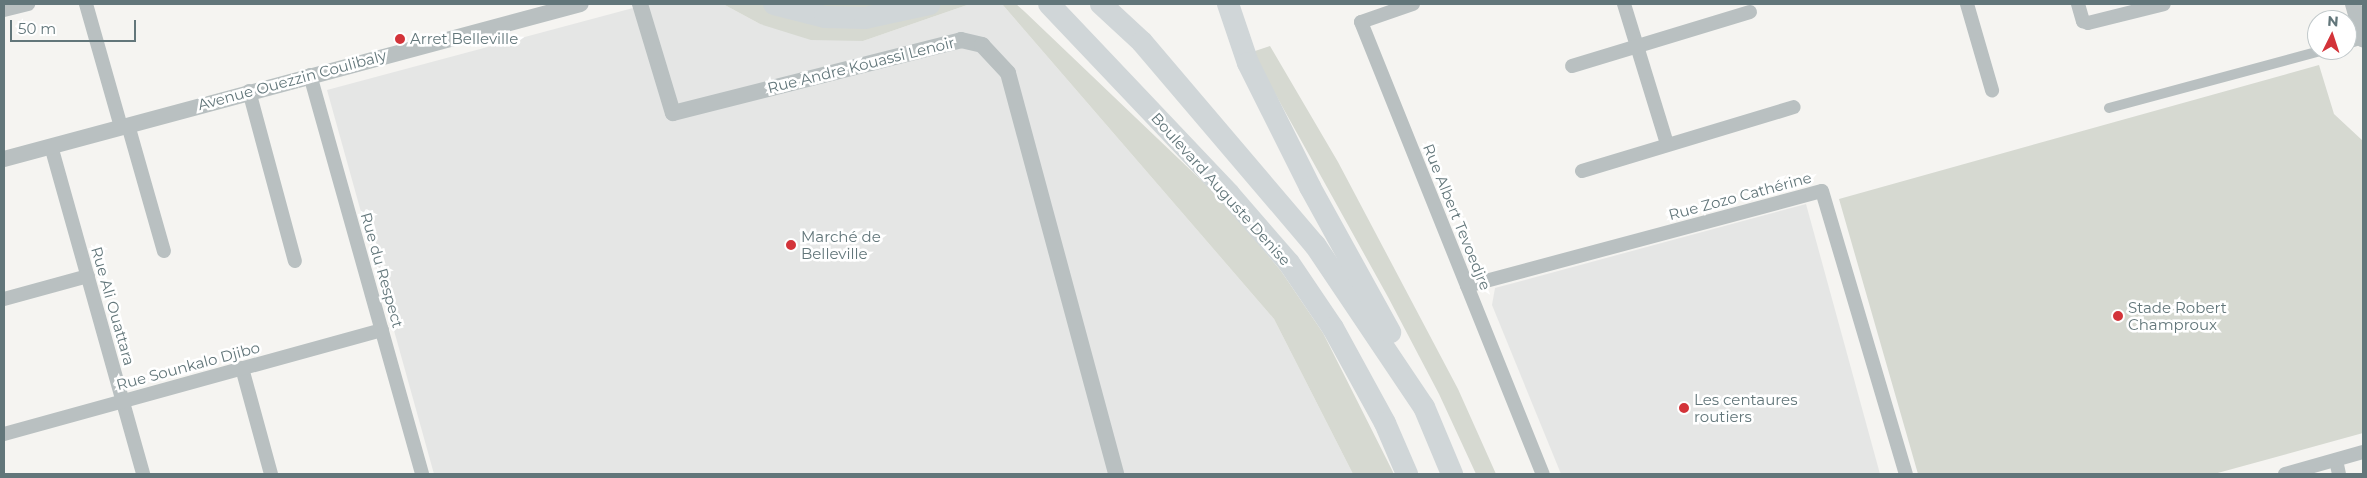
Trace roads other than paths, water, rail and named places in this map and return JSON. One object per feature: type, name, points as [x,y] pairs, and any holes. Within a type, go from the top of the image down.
[{"type":"highway","points":[[774,4],[825,17],[866,18],[930,4]]},
{"type":"highway","name":"Boulevard Auguste Denise","points":[[1048,4],[1229,194],[1289,263],[1333,328],[1385,423],[1407,474]]},
{"type":"highway","points":[[1101,4],[1142,42],[1315,245],[1424,407]]},
{"type":"highway","points":[[1228,4],[1248,63],[1310,187],[1400,351],[1452,474]]},
{"type":"street","points":[[4,10],[28,4]]},
{"type":"street","points":[[86,4],[164,250]]},
{"type":"street","name":"Avenue Ouezzin Coulibaly","points":[[4,159],[310,75],[536,9],[581,4]]},
{"type":"street","name":"Rue Andre Kouassi Lenoir","points":[[640,4],[672,113],[961,40],[982,45],[1008,73],[1116,474]]},
{"type":"street","name":"Rue Albert Tevoedjre","points":[[1413,4],[1362,22],[1543,474]]},
{"type":"street","points":[[1624,4],[1667,144]]},
{"type":"street","points":[[1967,4],[1992,90]]},
{"type":"street","points":[[2078,4],[2084,22],[2088,23],[2164,4]]},
{"type":"street","points":[[2353,4],[2363,40]]},
{"type":"street","points":[[1572,66],[1636,45],[1750,12]]},
{"type":"street","points":[[2109,108],[2307,55]]},
{"type":"street","name":"Rue du Respect","points":[[310,75],[422,474]]},
{"type":"street","points":[[249,91],[295,261]]},
{"type":"street","points":[[1582,171],[1794,107]]},
{"type":"street","name":"Rue Ali Ouattara","points":[[51,146],[144,474]]},
{"type":"street","name":"Rue Zozo Cathérine","points":[[1467,286],[1822,191],[1906,474]]},
{"type":"street","points":[[4,299],[88,276]]},
{"type":"street","name":"Rue Sounkalo Djibo","points":[[4,434],[382,330]]},
{"type":"street","points":[[242,368],[272,474]]},
{"type":"street","points":[[2285,474],[2363,452]]},
{"type":"street","points":[[2336,460],[2339,474]]},
{"type":"place","name":"Arret Belleville","points":[[400,39]]},
{"type":"place","name":"Marché de Belleville","points":[[791,245]]},
{"type":"place","name":"Stade Robert Champroux","points":[[2118,316]]},
{"type":"place","name":"Les centaures routiers","points":[[1684,408]]}]
